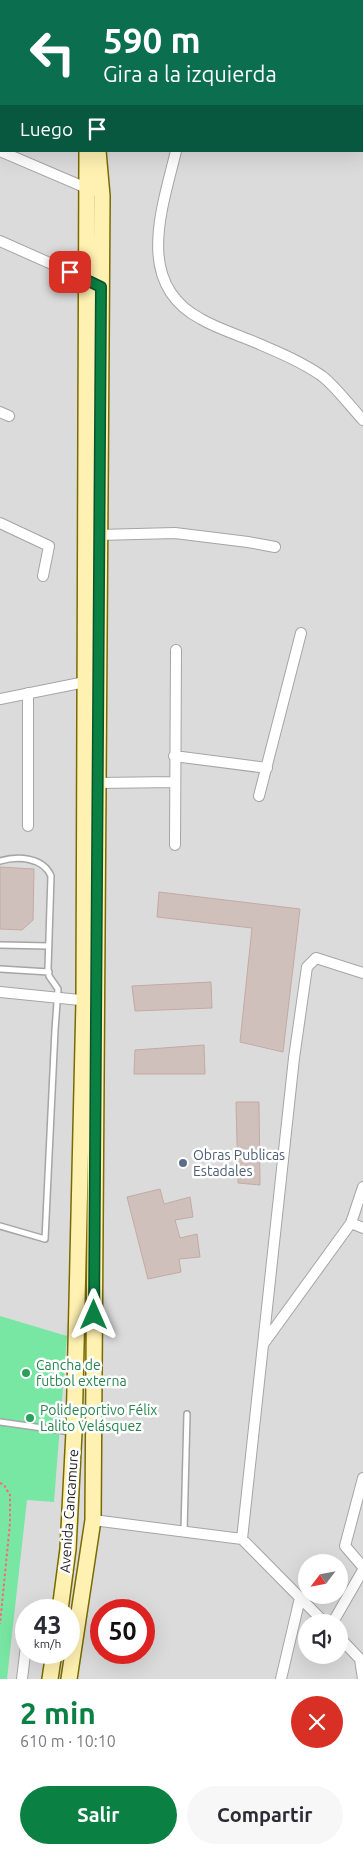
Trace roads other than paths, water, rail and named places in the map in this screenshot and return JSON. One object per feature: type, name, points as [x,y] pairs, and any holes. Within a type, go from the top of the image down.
[{"type":"main road","name":"Avenida Cancamure","points":[[78,1599],[93,1520],[90,1001],[85,682],[87,152]]},
{"type":"main road","name":"Avenida Cancamure","points":[[61,1599],[68,1549],[74,1432],[98,783],[102,196],[98,152]]},
{"type":"main road","points":[[50,1679],[52,1664]]},
{"type":"main road","name":"Avenida Cancamure","points":[[69,1679],[70,1664]]},
{"type":"street","points":[[2,152],[102,196]]},
{"type":"street","points":[[176,152],[158,230],[160,267],[163,281],[172,295],[181,306],[200,319],[285,355],[322,376],[363,420]]},
{"type":"street","points":[[0,241],[101,287]]},
{"type":"street","points":[[0,523],[49,546],[44,576]]},
{"type":"street","points":[[99,535],[174,533],[275,547]]},
{"type":"street","points":[[259,796],[301,633]]},
{"type":"street","points":[[175,845],[176,650]]},
{"type":"street","points":[[0,699],[85,682]]},
{"type":"street","points":[[28,693],[28,826]]},
{"type":"street","points":[[174,756],[267,768]]},
{"type":"street","points":[[98,783],[174,782]]},
{"type":"street","points":[[242,1539],[294,1058],[307,967],[316,958],[363,972]]},
{"type":"street","points":[[0,992],[90,1001]]},
{"type":"street","points":[[263,1345],[351,1223],[363,1187]]},
{"type":"street","points":[[351,1223],[363,1228]]},
{"type":"street","points":[[74,1432],[93,1434]]},
{"type":"street","points":[[337,1614],[363,1568],[344,1546],[360,1497],[363,1478]]},
{"type":"street","points":[[93,1520],[242,1539],[298,1596]]},
{"type":"street","points":[[280,1679],[299,1604]]},
{"type":"street","points":[[306,1604],[316,1614]]},
{"type":"street","points":[[348,1646],[360,1659],[363,1678]]},
{"type":"street","points":[[22,1679],[24,1664]]},
{"type":"lane","points":[[0,861],[32,860],[40,862],[49,870],[51,876],[49,976],[58,989],[45,1239],[0,1226]]},
{"type":"lane","points":[[0,945],[49,946]]},
{"type":"lane","points":[[0,969],[49,972]]},
{"type":"lane","points":[[184,1531],[187,1414]]},
{"type":"lane","points":[[0,1422],[74,1432]]},
{"type":"place","name":"Obras Publicas Estadales","points":[[183,1163]]},
{"type":"place","name":"Cancha de futbol externa","points":[[26,1373]]},
{"type":"place","name":"Polideportivo Félix Lalito Velásquez","points":[[30,1418]]}]
